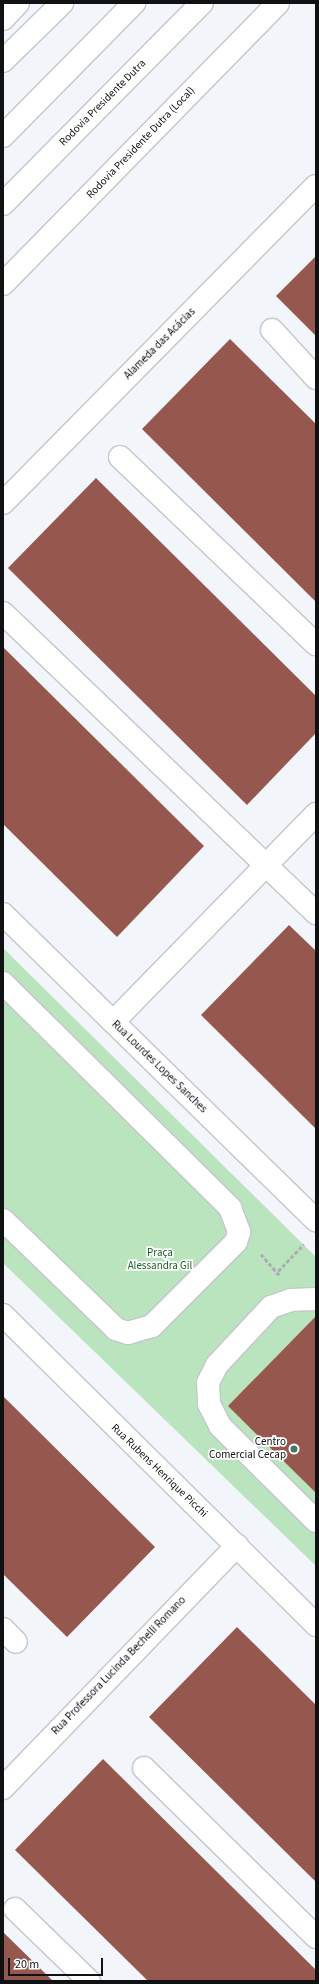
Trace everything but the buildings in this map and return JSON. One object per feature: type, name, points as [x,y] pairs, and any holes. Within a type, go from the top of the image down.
[{"type":"main road","points":[[3,19],[18,3]]},
{"type":"main road","points":[[3,61],[62,3]]},
{"type":"main road","points":[[3,136],[134,3]]},
{"type":"main road","name":"Rodovia Presidente Dutra","points":[[3,204],[202,3]]},
{"type":"main road","name":"Rodovia Presidente Dutra (Local)","points":[[3,284],[278,3]]},
{"type":"main road","name":"Alameda das Acácias","points":[[3,503],[316,186]]},
{"type":"main road","points":[[3,300],[28,259]]},
{"type":"main road","points":[[272,330],[316,378]]},
{"type":"main road","points":[[120,457],[316,644]]},
{"type":"main road","points":[[3,613],[267,864],[316,913]]},
{"type":"main road","points":[[113,1022],[316,814]]},
{"type":"main road","name":"Rua Lourdes Lopes Sanches","points":[[3,914],[113,1022],[313,1228]]},
{"type":"main road","points":[[3,983],[230,1208],[239,1232],[236,1242],[152,1326],[128,1333],[116,1329],[3,1220]]},
{"type":"main road","points":[[316,1300],[291,1300],[271,1307],[217,1365],[208,1383],[209,1404],[220,1426],[316,1521]]},
{"type":"main road","name":"Rua Rubens Henrique Picchi","points":[[3,1315],[316,1625]]},
{"type":"main road","name":"Rua Professora Lucinda Bechelli Romano","points":[[3,1788],[237,1546]]},
{"type":"main road","points":[[144,1768],[316,1937]]},
{"type":"main road","points":[[15,1909],[89,1981]]},
{"type":"path","points":[[278,1271],[313,1228]]},
{"type":"path","points":[[239,1232],[278,1271],[291,1300]]},
{"type":"green space","name":"Praça Alessandra Gil","points":[[3,948],[316,1257],[316,1566],[3,1263]]},
{"type":"place","name":"Centro Comercial Cecap","points":[[294,1449]]}]
